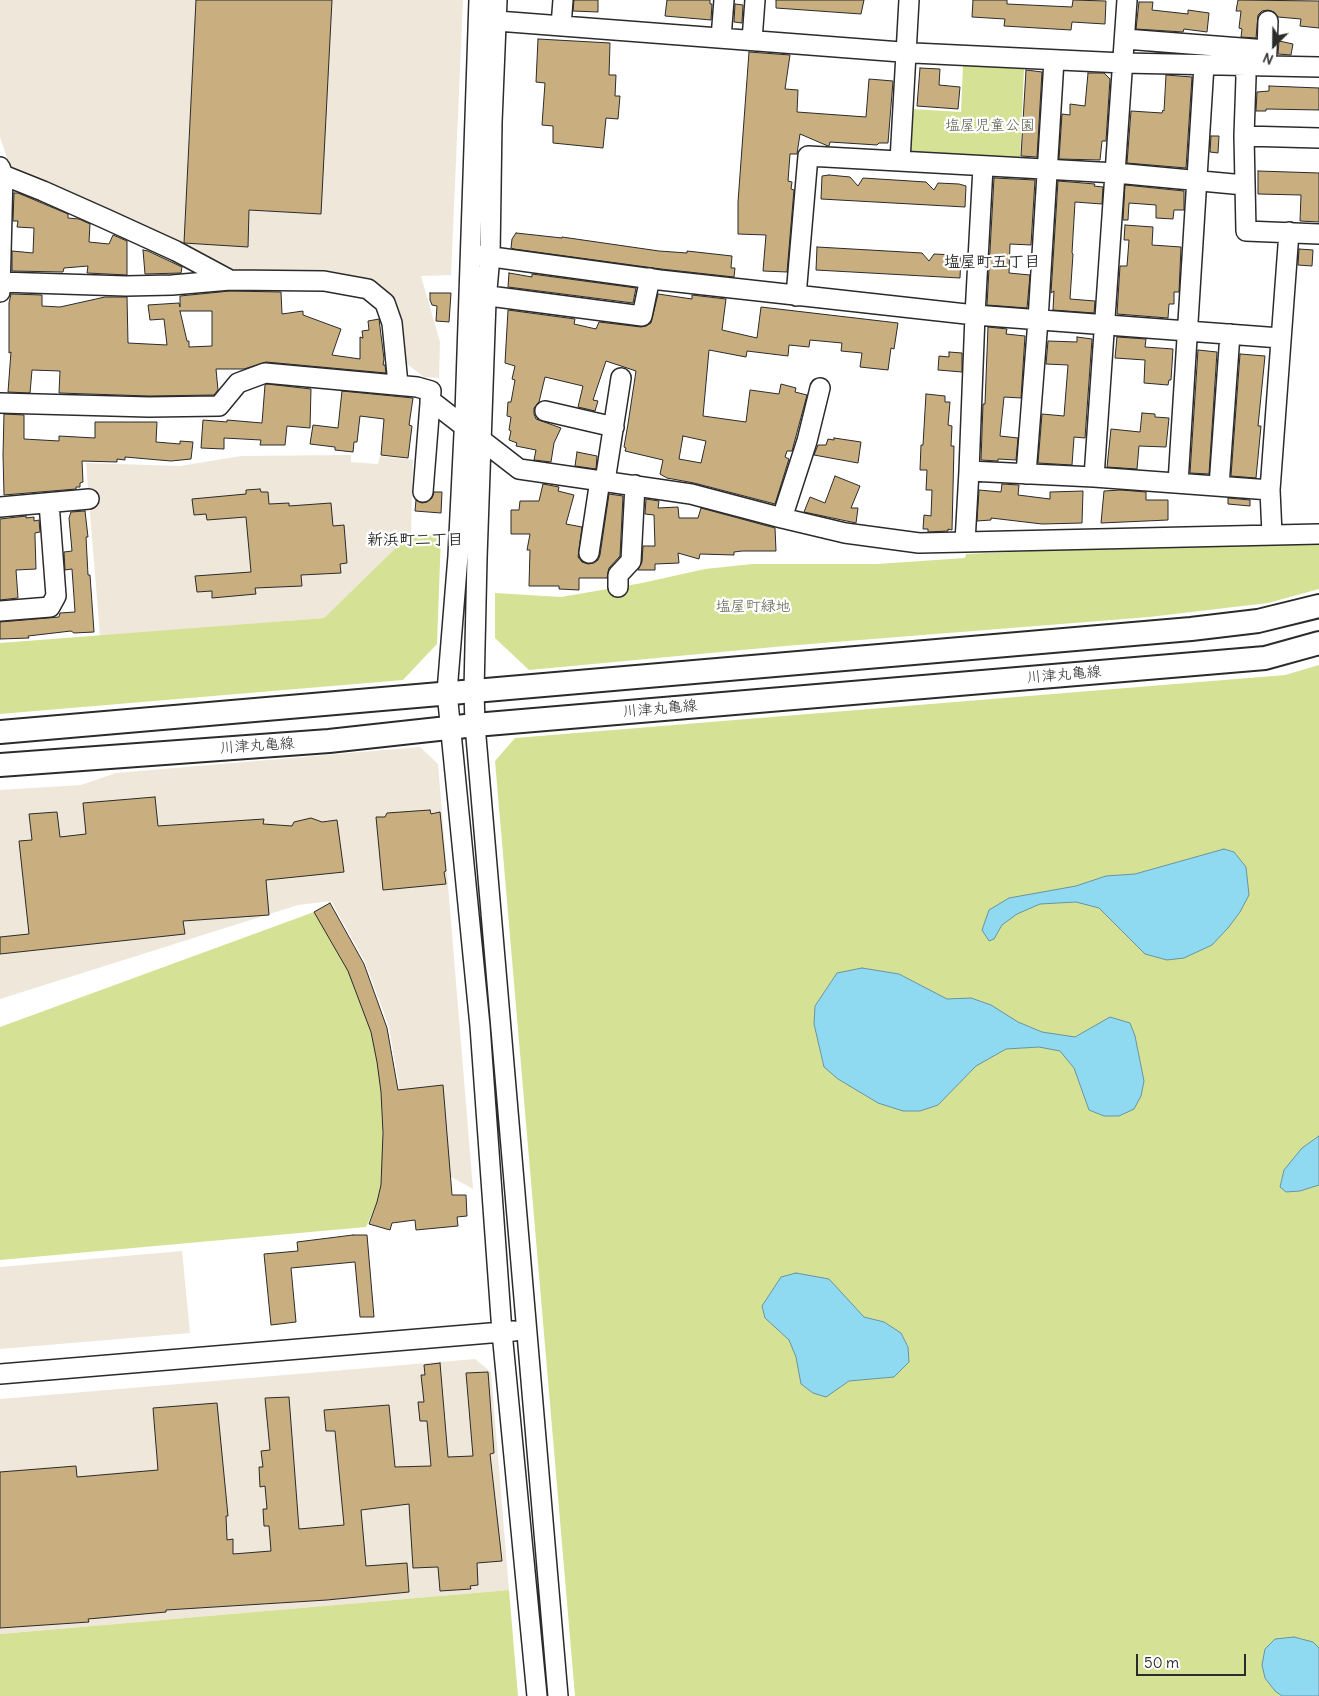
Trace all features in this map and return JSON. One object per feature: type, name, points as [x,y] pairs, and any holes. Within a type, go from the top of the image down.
[{"type":"main road","points":[[0,732],[1190,629],[1258,621],[1319,606]]},
{"type":"main road","name":"川津丸亀線","points":[[0,765],[329,741],[475,725],[1265,658],[1319,643]]},
{"type":"street","points":[[479,0],[487,20],[490,256],[477,295],[464,428],[458,556],[447,692],[480,1026],[502,1332],[537,1696]]},
{"type":"street","points":[[497,0],[487,20],[469,254],[477,295],[482,442],[474,690],[475,725],[558,1696]]},
{"type":"street","points":[[561,26],[563,0]]},
{"type":"street","points":[[721,38],[724,0]]},
{"type":"street","points":[[752,40],[755,0]]},
{"type":"street","points":[[900,161],[908,0]]},
{"type":"street","points":[[1094,477],[1127,0]]},
{"type":"street","points":[[487,20],[906,52],[1054,60],[1244,66],[1267,58]]},
{"type":"street","points":[[1267,58],[1268,21]]},
{"type":"street","points":[[1125,39],[1184,44],[1319,67]]},
{"type":"street","points":[[1158,64],[1159,42]]},
{"type":"street","points":[[1183,64],[1184,44]]},
{"type":"street","points":[[1026,474],[1038,320],[1054,60]]},
{"type":"street","points":[[1178,483],[1204,65]]},
{"type":"street","points":[[1244,66],[1246,77],[1244,136],[1246,231],[1319,234]]},
{"type":"street","points":[[1244,136],[1319,138]]},
{"type":"street","points":[[796,296],[808,156],[1116,173],[1244,185]]},
{"type":"street","points":[[965,542],[983,167]]},
{"type":"street","points":[[0,292],[1,171],[176,251],[230,280]]},
{"type":"street","points":[[1272,534],[1270,490],[1289,232]]},
{"type":"street","points":[[469,254],[796,296],[975,315],[1280,338]]},
{"type":"street","points":[[477,295],[642,316],[650,278]]},
{"type":"street","points":[[0,282],[126,286],[172,285],[230,280],[324,281],[368,289],[385,303],[392,323],[398,384]]},
{"type":"street","points":[[1219,486],[1230,334]]},
{"type":"street","points":[[0,403],[149,408],[219,406],[238,383],[265,373],[416,387],[431,391],[423,492]]},
{"type":"street","points":[[589,553],[614,427],[621,378]]},
{"type":"street","points":[[782,518],[807,441],[820,388]]},
{"type":"street","points":[[430,400],[519,469],[691,494],[845,533],[919,543],[1319,534]]},
{"type":"street","points":[[545,411],[614,427]]},
{"type":"street","points":[[969,471],[1094,477],[1270,490]]},
{"type":"street","points":[[618,587],[618,575],[631,562],[635,485]]},
{"type":"street","points":[[0,507],[89,499]]},
{"type":"street","points":[[0,611],[50,607],[56,596],[49,503]]},
{"type":"street","points":[[0,1374],[528,1331]]},
{"type":"shaded area","points":[[0,0],[463,0],[451,275],[421,276],[440,342],[439,378],[424,377],[407,364],[390,297],[238,274],[18,174],[9,164],[0,137]]},
{"type":"shaded area","points":[[351,455],[351,462],[378,464],[380,456],[413,460],[411,533],[324,618],[100,636],[86,463],[180,466],[241,456]]},
{"type":"shaded area","points":[[420,747],[438,764],[473,1189],[400,1149],[399,1086],[389,1027],[365,962],[331,901],[298,905],[0,999],[0,790],[81,785],[116,773]]},
{"type":"shaded area","points":[[182,1251],[190,1333],[0,1349],[0,1267]]},
{"type":"shaded area","points":[[475,1359],[491,1372],[509,1590],[0,1634],[0,1399]]},
{"type":"green space","name":"塩屋児童公園","points":[[963,65],[1024,69],[1020,160],[912,154],[909,149],[912,109],[961,112]]},
{"type":"green space","points":[[411,533],[441,536],[437,644],[403,680],[0,714],[0,643],[324,618]]},
{"type":"green space","name":"塩屋町緑地","points":[[1319,542],[1319,589],[1268,603],[1149,617],[785,646],[529,670],[495,638],[495,593],[561,597],[642,583],[705,569],[752,564],[877,564],[965,558],[966,554],[1213,543],[1267,546]]},
{"type":"green space","points":[[1319,665],[1319,1696],[575,1696],[495,761],[515,738],[1285,675]]},
{"type":"green space","points":[[314,912],[348,971],[371,1032],[377,1062],[381,1092],[383,1152],[381,1185],[377,1202],[366,1227],[0,1260],[0,1027]]},
{"type":"green space","points":[[509,1590],[518,1696],[0,1696],[0,1634]]},
{"type":"water","points":[[1224,849],[1234,852],[1246,867],[1249,895],[1240,912],[1212,945],[1184,958],[1167,960],[1145,954],[1099,908],[1076,902],[1040,904],[1017,914],[1002,925],[994,939],[989,941],[982,930],[989,910],[1009,898],[1076,886],[1106,876],[1135,874]]},
{"type":"water","points":[[862,968],[899,974],[947,999],[971,998],[991,1005],[1018,1022],[1042,1032],[1075,1037],[1110,1017],[1130,1023],[1135,1036],[1144,1081],[1141,1096],[1134,1109],[1119,1116],[1104,1116],[1089,1110],[1074,1068],[1060,1051],[1039,1047],[1006,1049],[976,1066],[938,1105],[920,1111],[903,1111],[878,1103],[838,1079],[824,1067],[814,1024],[815,1006],[837,973]]},
{"type":"water","points":[[1319,1136],[1319,1185],[1300,1191],[1286,1192],[1280,1187],[1284,1170],[1302,1148]]},
{"type":"water","points":[[796,1273],[829,1279],[864,1317],[884,1322],[901,1333],[908,1347],[909,1362],[894,1377],[849,1381],[826,1397],[813,1393],[801,1384],[796,1357],[789,1340],[765,1318],[762,1306],[781,1277]]},
{"type":"water","points":[[1294,1637],[1313,1642],[1319,1648],[1319,1696],[1282,1696],[1275,1691],[1265,1678],[1262,1665],[1265,1649],[1275,1639]]},
{"type":"building","points":[[196,0],[332,0],[321,214],[249,210],[248,247],[184,243]]},
{"type":"building","points":[[574,0],[598,0],[598,12],[573,11]]},
{"type":"building","points":[[667,0],[710,0],[710,4],[712,4],[711,20],[665,16]]},
{"type":"building","points":[[776,0],[864,0],[861,14],[776,8]]},
{"type":"building","points":[[973,0],[1007,0],[1007,4],[1072,7],[1073,0],[1106,1],[1105,24],[1072,22],[1071,30],[1004,26],[1005,19],[972,17]]},
{"type":"building","points":[[1238,0],[1319,1],[1319,28],[1300,26],[1301,19],[1278,17],[1274,12],[1268,10],[1262,11],[1258,15],[1256,38],[1241,37],[1242,29],[1239,28],[1241,11],[1236,11]]},
{"type":"building","points":[[1139,2],[1153,2],[1152,10],[1188,14],[1188,10],[1209,13],[1207,32],[1184,29],[1183,32],[1136,29]]},
{"type":"building","points":[[735,4],[743,5],[742,23],[734,22]]},
{"type":"building","points":[[538,39],[610,43],[609,75],[616,75],[615,96],[620,96],[618,119],[606,118],[603,148],[553,143],[553,126],[542,125],[545,83],[536,82]]},
{"type":"building","points":[[1279,41],[1293,44],[1291,55],[1278,54]]},
{"type":"building","points":[[749,52],[790,55],[785,89],[798,90],[797,112],[866,117],[869,79],[893,81],[888,143],[879,143],[877,145],[830,142],[828,146],[800,134],[797,154],[790,154],[788,181],[792,182],[791,189],[794,190],[787,272],[763,271],[766,235],[738,234],[738,202]]},
{"type":"building","points":[[920,68],[940,69],[939,85],[960,87],[958,109],[917,106]]},
{"type":"building","points":[[1026,70],[1042,72],[1037,157],[1021,156]]},
{"type":"building","points":[[1088,73],[1104,73],[1110,79],[1106,141],[1102,141],[1100,160],[1059,159],[1062,114],[1070,115],[1070,104],[1085,106]]},
{"type":"building","points":[[1166,75],[1192,77],[1186,168],[1127,163],[1131,111],[1162,113],[1164,111]]},
{"type":"building","points":[[1269,86],[1319,88],[1319,110],[1266,109],[1266,111],[1256,111],[1257,92],[1269,91]]},
{"type":"building","points":[[1211,136],[1219,136],[1218,153],[1210,152]]},
{"type":"building","points":[[1258,171],[1319,173],[1319,222],[1300,221],[1301,195],[1258,194]]},
{"type":"building","points":[[822,176],[850,177],[858,186],[863,178],[926,182],[934,190],[938,183],[959,184],[966,186],[965,207],[821,199]]},
{"type":"building","points":[[994,178],[1035,180],[1031,245],[1010,244],[1009,273],[1030,275],[1027,308],[987,305]]},
{"type":"building","points":[[1058,181],[1095,184],[1094,186],[1103,187],[1102,204],[1075,202],[1070,299],[1095,301],[1094,313],[1053,310],[1054,291],[1051,293]]},
{"type":"building","points":[[1125,185],[1184,191],[1184,210],[1174,210],[1173,219],[1156,218],[1156,205],[1129,203],[1128,220],[1123,220]]},
{"type":"building","points":[[14,193],[68,214],[68,218],[79,219],[90,224],[89,242],[109,244],[113,235],[127,241],[127,275],[87,273],[88,266],[64,268],[63,272],[12,271],[12,251],[33,253],[34,228],[17,227],[18,221],[13,221]]},
{"type":"building","points":[[1125,225],[1153,227],[1152,245],[1181,247],[1179,292],[1174,292],[1174,304],[1169,304],[1168,318],[1117,314],[1120,266],[1127,266],[1129,240],[1124,240]]},
{"type":"building","points":[[516,233],[562,237],[659,251],[687,253],[687,251],[732,256],[731,268],[735,268],[734,277],[514,249],[511,248],[512,239]]},
{"type":"building","points":[[817,247],[922,253],[929,261],[934,254],[955,255],[961,257],[960,278],[816,270]]},
{"type":"building","points":[[1299,249],[1313,250],[1312,266],[1298,265]]},
{"type":"building","points":[[143,250],[182,267],[181,273],[145,274]]},
{"type":"building","points":[[509,273],[532,277],[532,274],[636,288],[633,303],[508,287]]},
{"type":"building","points":[[230,291],[281,292],[282,314],[303,311],[303,315],[341,329],[332,355],[360,359],[360,337],[363,338],[362,331],[369,330],[368,321],[379,319],[384,359],[383,365],[385,365],[386,373],[266,362],[244,369],[216,369],[218,390],[214,395],[149,396],[59,393],[60,371],[32,370],[30,393],[8,392],[11,352],[9,353],[9,303],[11,294],[42,295],[42,306],[60,307],[105,297],[127,297],[128,343],[167,345],[164,319],[150,320],[148,305],[179,303],[180,307],[180,296]],"holes":[[[180,311],[212,311],[212,346],[189,347]]]},
{"type":"building","points":[[430,293],[451,293],[449,322],[436,321],[437,306],[432,305]]},
{"type":"building","points":[[658,294],[692,299],[692,295],[726,299],[722,330],[757,338],[761,307],[898,323],[894,349],[891,348],[888,370],[860,367],[862,353],[841,351],[842,343],[810,340],[809,347],[789,345],[788,356],[747,351],[746,357],[709,350],[703,416],[746,422],[750,390],[779,394],[781,384],[796,388],[795,392],[807,395],[792,451],[787,451],[785,457],[789,459],[775,504],[667,478],[660,474],[663,460],[625,451],[626,448],[624,447],[636,371],[606,361],[593,400],[598,401],[595,411],[578,407],[583,386],[545,377],[539,402],[534,408],[534,414],[536,419],[561,428],[554,443],[551,462],[534,460],[536,450],[516,446],[517,443],[509,440],[511,417],[507,416],[508,402],[511,402],[515,380],[512,379],[515,366],[505,363],[508,310],[575,319],[574,324],[596,329],[599,322],[641,327],[651,323]],"holes":[[[683,436],[706,441],[701,463],[679,459]]]},
{"type":"building","points":[[988,327],[1007,329],[1006,334],[1025,336],[1021,398],[1004,397],[1000,436],[1018,438],[1016,460],[981,460]]},
{"type":"building","points":[[1077,337],[1092,339],[1085,438],[1074,437],[1072,465],[1038,463],[1042,414],[1064,416],[1068,365],[1046,364],[1048,341],[1077,342]]},
{"type":"building","points":[[1117,337],[1146,339],[1145,347],[1173,349],[1171,380],[1169,380],[1168,385],[1144,383],[1145,360],[1115,358]]},
{"type":"building","points":[[1198,350],[1217,352],[1209,474],[1190,473]]},
{"type":"building","points":[[949,352],[962,353],[962,372],[938,370],[939,356],[949,357]]},
{"type":"building","points":[[1240,354],[1265,356],[1258,426],[1261,426],[1256,478],[1231,476]]},
{"type":"building","points":[[265,385],[311,389],[310,428],[287,426],[285,445],[260,445],[261,440],[224,438],[224,449],[201,448],[203,420],[262,423]]},
{"type":"building","points":[[342,391],[413,398],[409,425],[412,426],[408,458],[381,455],[384,419],[360,416],[357,442],[354,442],[353,452],[335,450],[335,447],[310,444],[313,425],[338,428]]},
{"type":"building","points":[[926,394],[945,396],[945,402],[950,402],[948,425],[952,426],[951,446],[954,446],[952,530],[948,529],[948,531],[928,532],[928,529],[923,529],[924,515],[931,516],[932,490],[926,490],[927,470],[920,470]]},
{"type":"building","points":[[1142,413],[1155,414],[1155,417],[1169,418],[1166,447],[1139,446],[1137,469],[1107,467],[1111,429],[1140,432]]},
{"type":"building","points":[[4,414],[24,415],[24,439],[59,441],[59,436],[95,438],[95,422],[157,422],[156,442],[180,444],[180,441],[193,442],[191,459],[171,461],[125,457],[125,460],[117,459],[117,462],[82,461],[83,482],[76,489],[4,495]]},
{"type":"building","points":[[834,438],[861,442],[858,463],[814,455],[818,445],[826,445],[828,439],[834,440]]},
{"type":"building","points":[[577,452],[597,456],[596,469],[575,466]]},
{"type":"building","points":[[835,476],[860,486],[851,508],[858,508],[856,523],[804,512],[810,497],[825,503]]},
{"type":"building","points":[[543,484],[559,487],[558,491],[574,495],[566,524],[582,527],[578,557],[582,562],[588,564],[598,560],[600,555],[609,494],[623,496],[620,556],[609,568],[607,578],[579,578],[579,590],[559,589],[559,586],[529,586],[530,550],[527,550],[530,534],[511,534],[511,510],[519,510],[520,501],[539,501]]},
{"type":"building","points":[[1002,484],[1019,485],[1018,495],[1050,499],[1050,492],[1083,491],[1082,523],[1042,524],[991,518],[991,520],[977,521],[979,490],[1001,492]]},
{"type":"building","points":[[260,489],[261,492],[268,492],[269,504],[289,503],[289,506],[331,503],[333,526],[344,525],[347,563],[340,564],[341,573],[301,575],[302,586],[255,588],[256,594],[212,598],[212,591],[197,592],[195,576],[251,572],[246,517],[207,520],[206,514],[194,515],[192,499],[246,494],[246,490]]},
{"type":"building","points":[[1104,491],[1146,492],[1146,500],[1168,500],[1168,520],[1101,523]]},
{"type":"building","points":[[434,492],[442,492],[441,513],[415,511],[416,500],[422,503],[427,502],[432,498]]},
{"type":"building","points":[[1228,498],[1250,500],[1250,506],[1228,504]]},
{"type":"building","points":[[646,499],[659,501],[658,508],[678,507],[679,518],[698,518],[701,508],[775,528],[776,551],[742,551],[734,552],[734,555],[700,554],[699,559],[678,553],[679,563],[655,564],[655,570],[638,570],[642,562],[643,546],[655,546],[654,515],[645,514]]},
{"type":"building","points":[[85,511],[88,537],[86,537],[88,575],[90,575],[94,632],[74,633],[71,631],[28,636],[29,638],[0,639],[0,622],[59,617],[60,613],[75,612],[72,569],[65,570],[64,552],[72,551],[69,518],[71,512]]},
{"type":"building","points":[[26,516],[26,518],[34,517],[34,521],[39,520],[40,532],[35,533],[36,569],[16,570],[18,598],[0,600],[0,519]]},
{"type":"building","points":[[155,797],[158,826],[264,819],[263,824],[292,826],[294,822],[311,818],[322,822],[337,820],[344,872],[266,880],[269,915],[183,921],[185,934],[0,954],[0,937],[29,934],[19,841],[32,840],[29,814],[57,812],[60,837],[86,834],[83,803]]},
{"type":"building","points":[[430,810],[431,814],[440,812],[446,884],[383,890],[376,817],[385,817],[387,813]]},
{"type":"building","points":[[330,903],[364,964],[387,1028],[398,1090],[443,1085],[452,1195],[466,1195],[467,1216],[457,1217],[458,1226],[416,1230],[415,1220],[392,1223],[390,1230],[369,1224],[381,1185],[383,1133],[381,1092],[371,1032],[348,971],[314,912]]},
{"type":"building","points":[[367,1235],[374,1317],[360,1317],[355,1262],[291,1268],[296,1322],[271,1325],[264,1254],[298,1251],[297,1242]]},
{"type":"building","points":[[440,1363],[448,1457],[473,1456],[466,1373],[488,1372],[494,1453],[490,1454],[502,1561],[477,1563],[478,1585],[470,1586],[471,1589],[440,1591],[438,1567],[413,1568],[409,1504],[361,1510],[366,1566],[407,1563],[409,1592],[327,1600],[166,1610],[166,1612],[88,1619],[89,1622],[0,1628],[0,1472],[76,1466],[77,1477],[158,1470],[153,1408],[217,1403],[228,1516],[226,1516],[227,1540],[233,1539],[233,1554],[271,1551],[269,1526],[264,1526],[263,1509],[267,1509],[265,1486],[260,1487],[259,1467],[263,1467],[261,1451],[270,1450],[265,1398],[289,1397],[299,1529],[344,1525],[335,1431],[326,1431],[324,1410],[389,1405],[395,1467],[431,1466],[427,1421],[420,1421],[418,1402],[424,1402],[421,1375],[425,1375],[424,1365]]},
{"type":"district","name":"塩屋町五丁目","points":[[992,262]]},
{"type":"district","name":"新浜町二丁目","points":[[415,540]]}]
